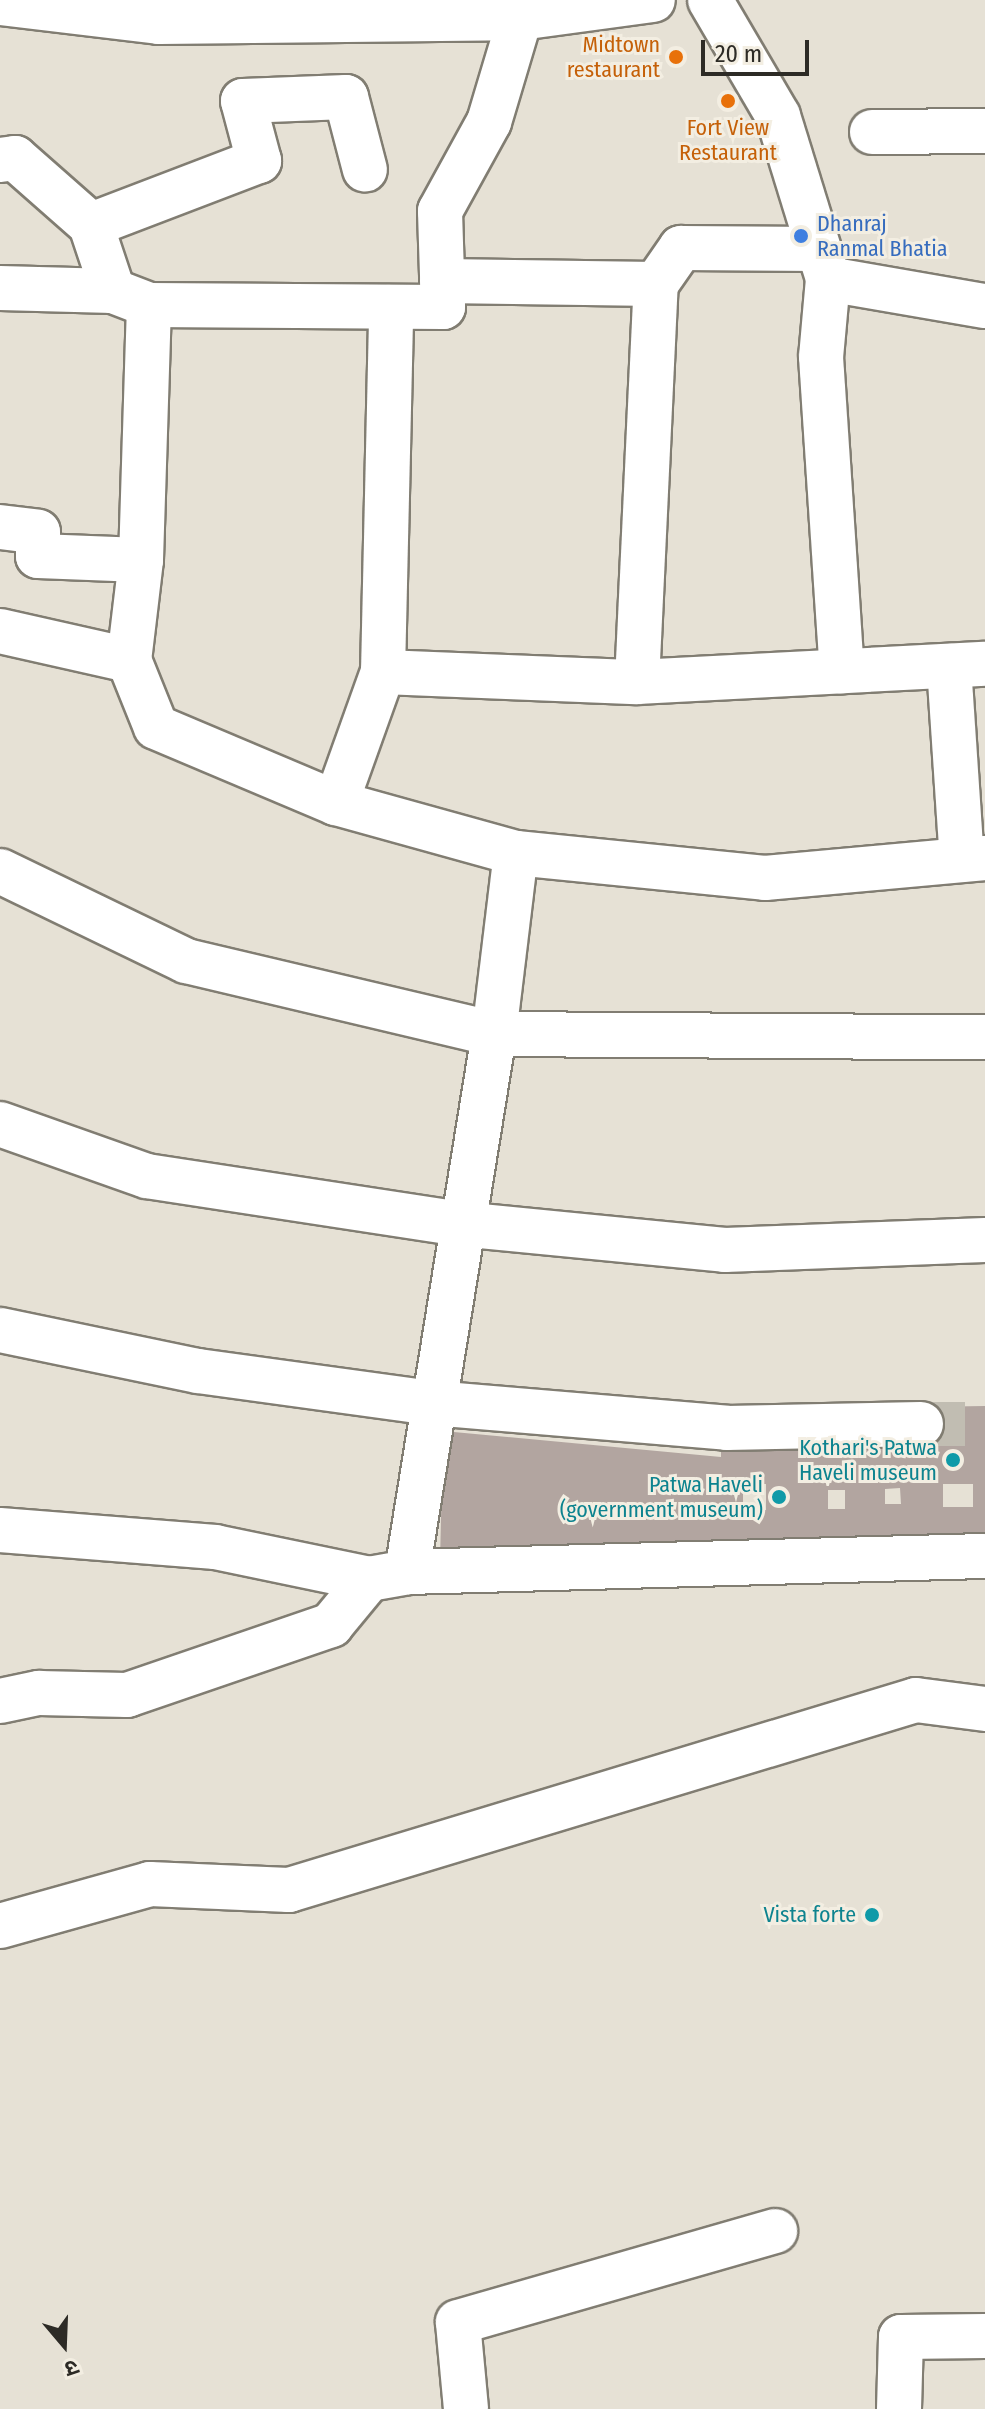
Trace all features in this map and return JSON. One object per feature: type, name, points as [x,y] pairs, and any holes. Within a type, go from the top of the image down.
[{"type":"street","points":[[0,3],[159,22],[520,18],[653,0]]},
{"type":"street","points":[[710,0],[778,116],[823,264],[821,357],[842,671]]},
{"type":"street","points":[[0,288],[131,298],[443,307],[440,211],[489,122],[520,18]]},
{"type":"street","points":[[91,225],[259,161],[243,101],[346,97],[365,170]]},
{"type":"street","points":[[872,132],[985,131]]},
{"type":"street","points":[[0,160],[15,158],[91,225],[131,298],[141,560],[129,660],[156,727],[336,803],[516,853],[765,878],[974,859],[967,665],[637,682],[383,672]]},
{"type":"street","points":[[637,682],[656,284],[681,248],[823,264],[985,306]]},
{"type":"street","points":[[442,281],[656,284]]},
{"type":"street","points":[[336,803],[383,672],[391,307]]},
{"type":"street","points":[[0,527],[38,532],[38,556],[141,560]]},
{"type":"street","points":[[0,631],[129,660]]},
{"type":"street","points":[[0,1701],[39,1693],[127,1695],[331,1625],[388,1576],[432,1403],[494,1034],[516,853]]},
{"type":"street","points":[[0,871],[186,961],[494,1034],[985,1037]]},
{"type":"street","points":[[0,1124],[147,1176],[460,1224],[725,1250],[985,1240]]},
{"type":"street","points":[[0,1330],[198,1371],[432,1403],[727,1428],[921,1424]]},
{"type":"street","points":[[0,1530],[215,1547],[388,1576],[985,1556]]},
{"type":"street","points":[[0,1926],[150,1884],[289,1890],[916,1700],[985,1709]]},
{"type":"street","points":[[466,2409],[458,2322],[775,2231]]},
{"type":"street","points":[[899,2409],[901,2337],[985,2336]]},
{"type":"building","points":[[985,1406],[985,1543],[440,1562],[443,1431],[721,1457],[721,1440],[920,1407]],"holes":[[[743,1484],[766,1484],[766,1510],[743,1511]],[[943,1484],[973,1484],[973,1507],[943,1507]],[[900,1488],[901,1504],[885,1504],[885,1489]],[[828,1490],[845,1490],[845,1509],[828,1509]]]},
{"type":"tunnel","points":[[921,1424],[985,1424]]},
{"type":"place","name":"Midtown restaurant","points":[[676,57]]},
{"type":"place","name":"Fort View Restaurant","points":[[728,101]]},
{"type":"place","name":"Dhanraj Ranmal Bhatia","points":[[801,236]]},
{"type":"place","name":"Kothari's Patwa Haveli museum","points":[[953,1460]]},
{"type":"place","name":"Patwa Haveli (government museum)","points":[[779,1497]]},
{"type":"place","name":"Vista forte","points":[[872,1915]]}]
